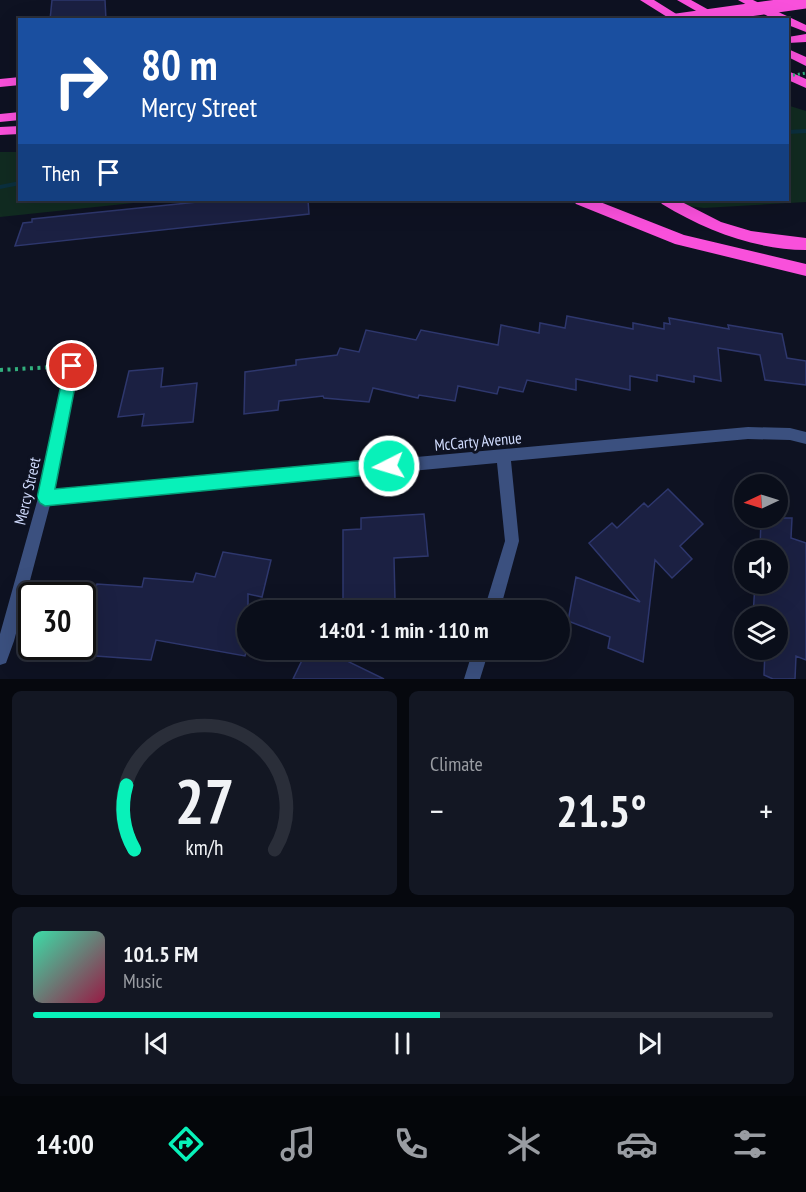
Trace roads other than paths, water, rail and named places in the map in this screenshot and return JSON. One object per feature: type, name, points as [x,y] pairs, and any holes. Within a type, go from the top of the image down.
[{"type":"highway","points":[[646,0],[676,18]]},
{"type":"highway","points":[[683,0],[718,18]]},
{"type":"highway","points":[[744,0],[782,18]]},
{"type":"highway","points":[[783,0],[806,10]]},
{"type":"highway","points":[[693,18],[806,2]]},
{"type":"highway","points":[[720,18],[806,10]]},
{"type":"highway","points":[[789,21],[806,29]]},
{"type":"highway","points":[[789,40],[806,38]]},
{"type":"highway","points":[[789,52],[806,48]]},
{"type":"highway","points":[[789,53],[806,62]]},
{"type":"highway","points":[[0,75],[18,74]]},
{"type":"highway","points":[[789,76],[806,84]]},
{"type":"highway","points":[[0,83],[18,81]]},
{"type":"highway","points":[[0,118],[18,116]]},
{"type":"highway","points":[[0,131],[18,130]]},
{"type":"highway","points":[[584,201],[681,240],[806,270]]},
{"type":"highway","points":[[669,201],[713,225],[760,240],[806,243]]},
{"type":"street","name":"Mercy Street","points":[[0,657],[45,498],[72,366]]},
{"type":"street","name":"McCarty Avenue","points":[[45,498],[748,433],[790,434],[806,438]]},
{"type":"street","points":[[495,600],[512,541],[503,455]]},
{"type":"street","points":[[472,679],[478,660]]},
{"type":"waterway","points":[[789,132],[806,131]]},
{"type":"waterway","points":[[0,187],[18,183]]}]
